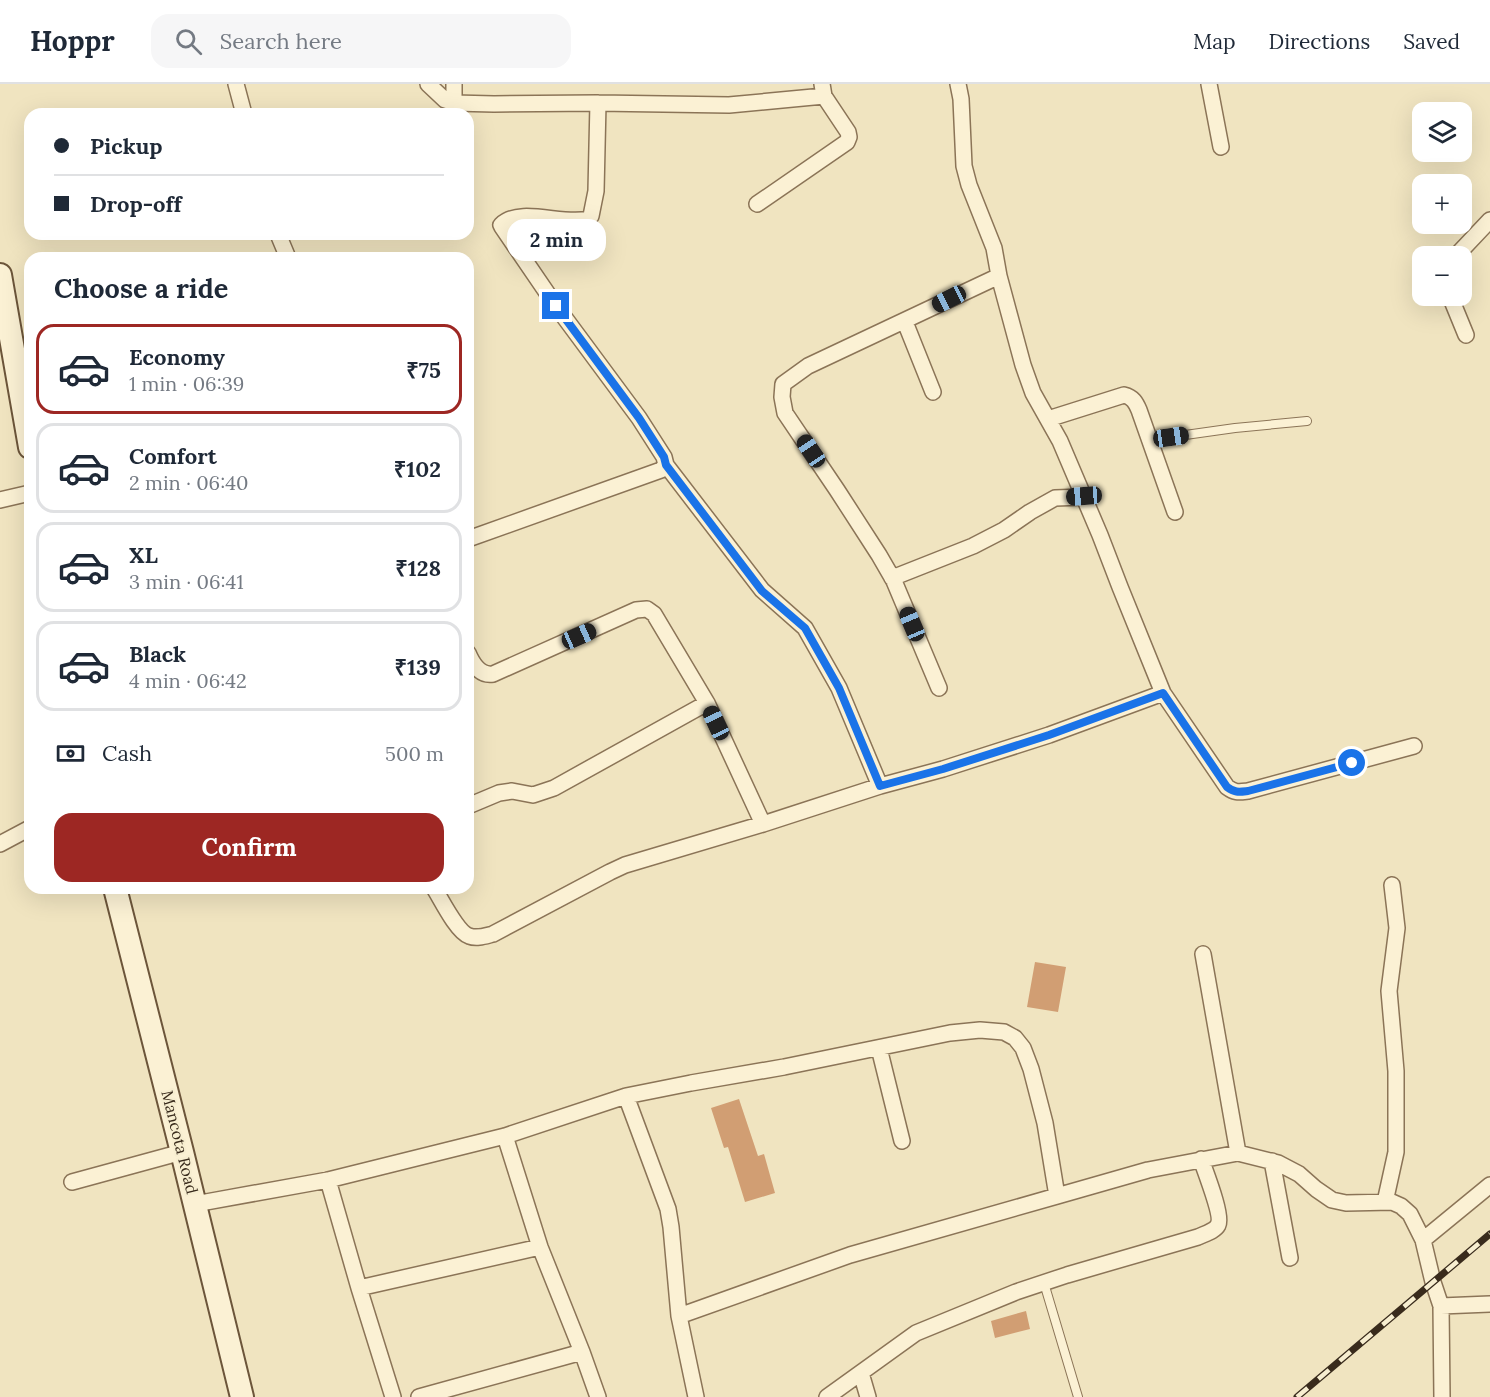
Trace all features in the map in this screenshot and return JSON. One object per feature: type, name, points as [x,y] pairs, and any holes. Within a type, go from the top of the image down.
[{"type":"main road","points":[[0,275],[24,402]]},
{"type":"main road","name":"Mancota Road","points":[[117,894],[183,1152],[242,1397]]},
{"type":"street","points":[[236,84],[242,108]]},
{"type":"street","points":[[428,84],[445,100],[454,103],[495,104],[729,105],[823,90],[848,132],[847,142],[757,204]]},
{"type":"street","points":[[454,84],[454,103]]},
{"type":"street","points":[[958,84],[961,99],[964,166],[969,185],[994,248],[999,276],[1033,393],[1060,441],[1084,496],[1163,693],[1227,787],[1238,793],[1414,746]]},
{"type":"street","points":[[1214,86],[1221,147]]},
{"type":"street","points":[[598,103],[596,191],[591,216],[578,221],[516,218],[507,219],[501,225],[556,306],[639,418],[664,457],[666,465],[762,591],[805,628],[839,688],[880,786]]},
{"type":"street","points":[[1465,246],[1490,220]]},
{"type":"street","points":[[939,688],[892,578],[785,413],[782,397],[783,384],[808,366],[999,276]]},
{"type":"street","points":[[1454,306],[1466,335]]},
{"type":"street","points":[[905,322],[933,392]]},
{"type":"street","points":[[1048,419],[1124,394],[1130,396],[1136,402],[1175,512]]},
{"type":"street","points":[[474,537],[661,470],[666,465]]},
{"type":"street","points":[[0,500],[24,494]]},
{"type":"street","points":[[892,578],[973,546],[1004,530],[1055,498],[1084,496]]},
{"type":"street","points":[[474,664],[480,672],[486,675],[493,674],[636,610],[647,609],[654,614],[707,703],[763,824]]},
{"type":"street","points":[[438,894],[459,929],[467,936],[478,938],[493,934],[625,865],[880,786],[943,769],[1049,735],[1163,693]]},
{"type":"street","points":[[474,803],[499,793],[512,791],[533,795],[548,790],[707,703]]},
{"type":"street","points":[[0,844],[24,831]]},
{"type":"street","points":[[1384,1202],[1396,1152],[1396,1071],[1389,991],[1397,928],[1392,885]]},
{"type":"street","points":[[1203,954],[1238,1153]]},
{"type":"street","points":[[195,1204],[328,1180],[505,1136],[626,1096],[950,1033],[980,1030],[1004,1032],[1015,1038],[1023,1048],[1031,1069],[1044,1124],[1057,1196]]},
{"type":"street","points":[[879,1048],[902,1140]]},
{"type":"street","points":[[626,1096],[668,1209],[679,1316],[696,1397]]},
{"type":"street","points":[[505,1136],[540,1247],[598,1397]]},
{"type":"street","points":[[72,1182],[183,1152]]},
{"type":"street","points":[[679,1316],[850,1255],[1148,1170],[1238,1153],[1278,1162],[1299,1174],[1332,1200],[1346,1203],[1392,1202],[1410,1214],[1423,1240],[1441,1306],[1442,1397]]},
{"type":"street","points":[[827,1397],[916,1333],[1044,1282],[1198,1237],[1211,1231],[1218,1226],[1220,1219],[1201,1160]]},
{"type":"street","points":[[1272,1161],[1290,1258]]},
{"type":"street","points":[[328,1180],[358,1288],[393,1397]]},
{"type":"street","points":[[1423,1240],[1490,1185]]},
{"type":"street","points":[[358,1288],[540,1247]]},
{"type":"street","points":[[1441,1306],[1490,1304]]},
{"type":"street","points":[[419,1397],[582,1352]]},
{"type":"street","points":[[861,1373],[868,1397]]},
{"type":"lane","points":[[1150,440],[1307,421]]},
{"type":"lane","points":[[1044,1282],[1078,1397]]},
{"type":"building","points":[[1035,962],[1066,967],[1058,1012],[1027,1007]]},
{"type":"building","points":[[739,1099],[758,1156],[764,1154],[775,1193],[745,1202],[728,1147],[724,1148],[711,1108]]},
{"type":"building","points":[[1026,1311],[1030,1329],[995,1338],[991,1321]]},
{"type":"railway","points":[[1297,1397],[1490,1234]]},
{"type":"route","points":[[556,306],[639,418],[664,457],[666,465],[762,591],[805,628],[839,688],[880,786],[943,769],[1049,735],[1163,693],[1232,791],[1238,793],[1248,791],[1352,763]]}]
